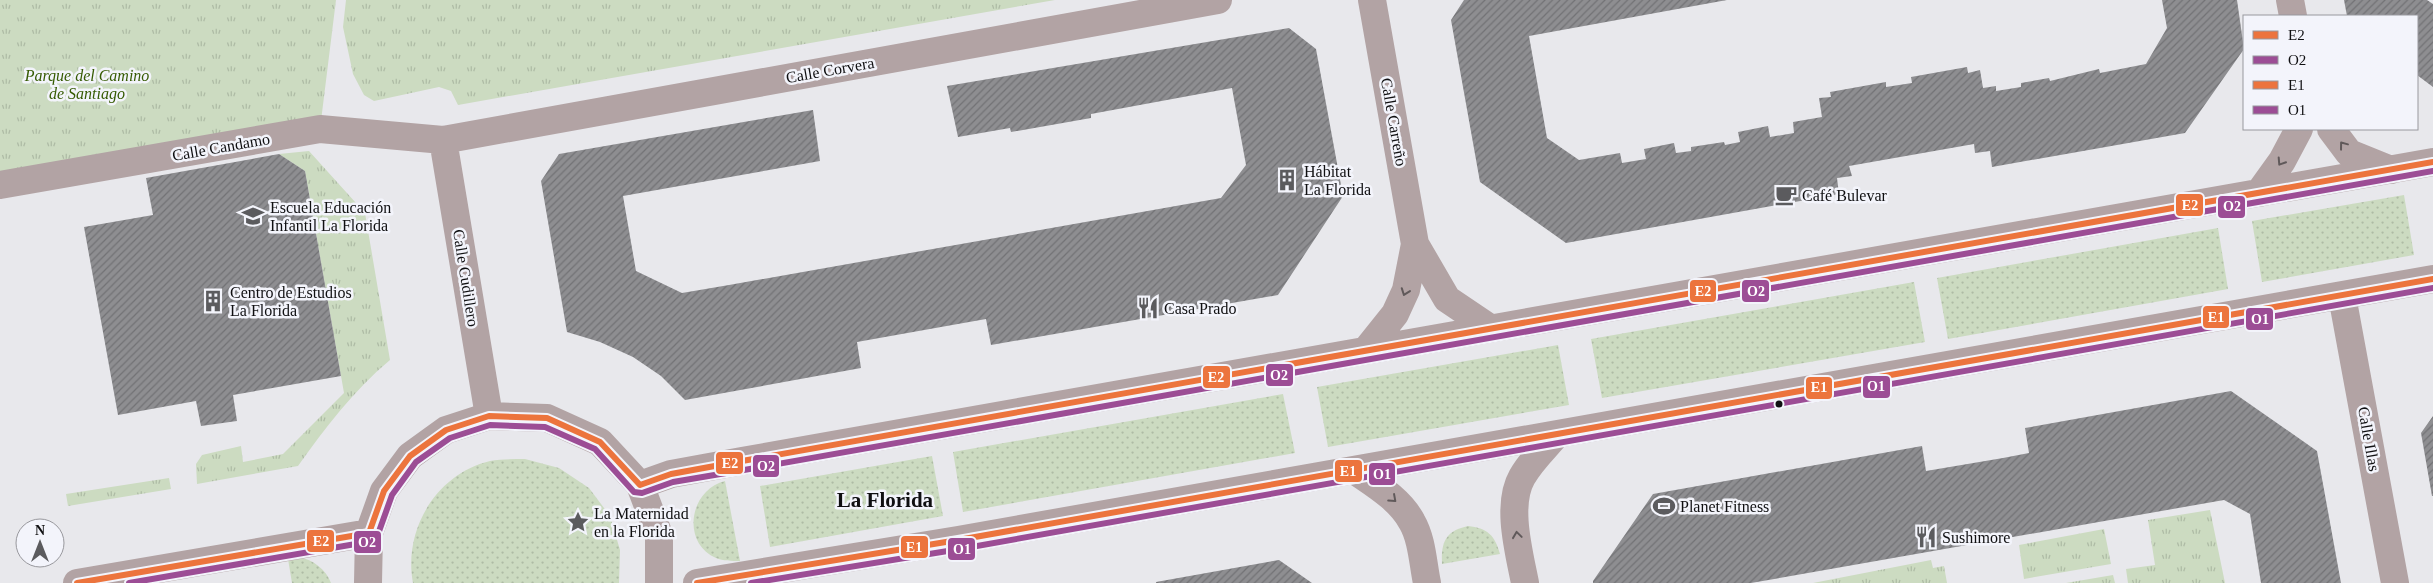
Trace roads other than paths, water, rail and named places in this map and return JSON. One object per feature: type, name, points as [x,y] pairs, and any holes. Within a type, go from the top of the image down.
[{"type":"street","name":"Calle Corvera","points":[[443,140],[1218,0]]},
{"type":"street","name":"Calle Carreño","points":[[1372,0],[1415,244]]},
{"type":"street","points":[[2290,0],[2293,15]]},
{"type":"street","name":"Calle Candamo","points":[[0,185],[320,129],[443,140]]},
{"type":"street","points":[[2259,194],[2282,161],[2298,130]]},
{"type":"street","points":[[2332,130],[2349,153],[2392,170]]},
{"type":"street","name":"Calle Cudillero","points":[[443,140],[489,416]]},
{"type":"street","points":[[640,485],[671,474],[733,462],[2433,162]]},
{"type":"street","points":[[1415,244],[1447,299],[1490,328]]},
{"type":"street","points":[[1367,349],[1394,314],[1406,290],[1415,244]]},
{"type":"street","points":[[697,583],[1556,435],[2433,279]]},
{"type":"street","name":"Calle Illas","points":[[2342,296],[2395,583]]},
{"type":"street","points":[[368,583],[369,533],[384,491],[410,456],[446,430],[489,416],[547,418],[600,442],[640,485],[659,535],[659,583]]},
{"type":"street","points":[[1524,583],[1514,514],[1516,490],[1529,466],[1556,435]]},
{"type":"street","points":[[1354,470],[1384,491],[1405,510],[1416,532],[1426,583]]},
{"type":"street","points":[[77,583],[369,533]]},
{"type":"place","name":"Hábitat La Florida","points":[[1287,180]]},
{"type":"place","name":"Café Bulevar","points":[[1786,195]]},
{"type":"place","name":"Escuela Educación Infantil La Florida","points":[[253,216]]},
{"type":"place","name":"Centro de Estudios La Florida","points":[[213,301]]},
{"type":"place","name":"Casa Prado","points":[[1148,308]]},
{"type":"place","name":"Planet Fitness","points":[[1664,506]]},
{"type":"place","name":"La Maternidad en la Florida","points":[[578,522]]},
{"type":"place","name":"Sushimore","points":[[1926,537]]},
{"type":"district","name":"La Florida","points":[[885,500]]},
{"type":"park label","name":"Parque del Camino de Santiago","points":[[87,84]]}]
